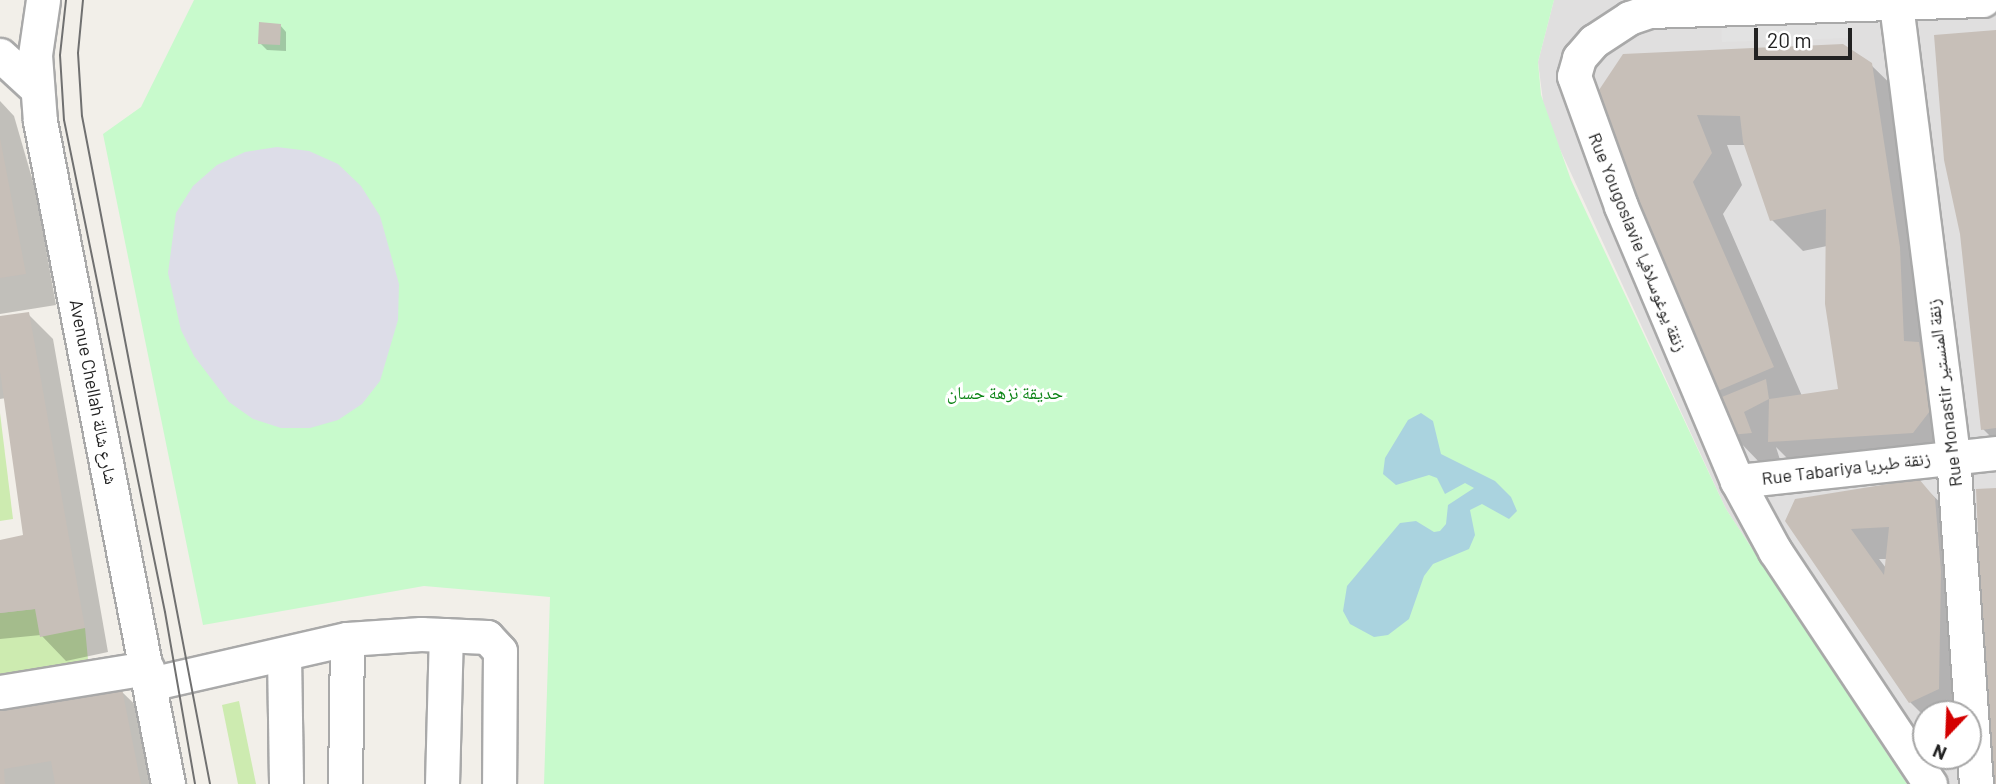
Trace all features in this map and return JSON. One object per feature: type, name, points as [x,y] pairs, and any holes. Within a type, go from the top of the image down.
[{"type":"street","name":"Avenue Chellah شارع شالة","points":[[43,0],[36,89],[168,784]]},
{"type":"street","name":"Rue Yougoslavie زنقة يوغوسلافيا","points":[[1930,784],[1775,551],[1737,481],[1616,193],[1577,92],[1575,68],[1594,40],[1629,18],[1650,11],[1857,2],[1983,0]]},
{"type":"street","name":"Rue Monastir زنقة المنستير","points":[[1914,2],[1953,455],[1976,784]]},
{"type":"street","points":[[0,55],[36,89]]},
{"type":"street","name":"Rue Tabariya زنقة طبريا","points":[[1737,481],[1953,455],[1996,453]]},
{"type":"street","points":[[0,692],[149,676],[284,654],[347,639],[446,635],[487,637],[500,651],[499,784]]},
{"type":"street","points":[[442,784],[446,635]]},
{"type":"street","points":[[345,784],[347,639]]},
{"type":"street","points":[[284,654],[286,784]]},
{"type":"shaded area","points":[[1554,0],[1996,0],[1996,784],[1907,784],[1726,509],[1545,117],[1538,62]]},
{"type":"shaded area","points":[[1848,14],[1848,38],[1722,42],[1721,19]]},
{"type":"shaded area","points":[[277,147],[309,151],[338,164],[361,186],[380,216],[399,284],[398,320],[380,381],[362,404],[338,420],[310,428],[281,428],[253,419],[229,402],[194,356],[181,330],[168,273],[176,213],[193,186],[217,165],[245,152]]},
{"type":"green space","name":"حديقة نزهة حسان","points":[[194,0],[1554,0],[1538,62],[1541,95],[1571,180],[1726,509],[1907,784],[544,784],[550,597],[424,586],[203,625],[103,134],[141,107]]},
{"type":"green space","points":[[0,413],[13,519],[0,521]]},
{"type":"green space","points":[[35,609],[85,628],[88,660],[0,676],[0,613]]},
{"type":"green space","points":[[239,701],[256,784],[238,784],[222,705]]},
{"type":"water","points":[[1421,413],[1433,421],[1441,454],[1495,481],[1511,497],[1517,511],[1509,519],[1482,504],[1470,510],[1475,535],[1469,549],[1433,564],[1424,576],[1409,619],[1388,635],[1374,637],[1350,624],[1343,611],[1347,586],[1400,523],[1416,521],[1434,532],[1440,531],[1446,524],[1448,505],[1474,488],[1465,483],[1445,494],[1437,478],[1429,475],[1396,485],[1383,474],[1385,458],[1408,420]]},
{"type":"building","points":[[259,22],[281,24],[280,45],[258,44]]},
{"type":"building","points":[[1996,30],[1996,428],[1981,430],[1960,234],[1944,160],[1934,35]]},
{"type":"building","points":[[1843,44],[1872,63],[1900,247],[1904,341],[1919,342],[1930,411],[1913,433],[1768,442],[1769,399],[1838,389],[1825,304],[1826,209],[1770,221],[1743,142],[1740,116],[1697,115],[1712,153],[1693,182],[1774,367],[1713,393],[1636,207],[1597,93],[1623,54]]},
{"type":"building","points":[[0,138],[26,274],[0,278]]},
{"type":"building","points":[[29,312],[85,628],[40,637],[35,609],[0,613],[0,540],[23,535],[0,371],[0,316]]},
{"type":"building","points":[[1766,379],[1769,399],[1744,412],[1752,433],[1730,435],[1717,399]]},
{"type":"building","points":[[1919,479],[1935,498],[1941,571],[1939,689],[1909,703],[1785,521],[1795,499]],"holes":[[[1889,527],[1884,575],[1851,529]]]},
{"type":"building","points":[[1996,488],[1996,784],[1989,784],[1976,489]]},
{"type":"building","points":[[122,689],[141,784],[55,784],[51,761],[4,769],[5,784],[0,784],[0,707]]},
{"type":"tram line","points":[[66,0],[60,55],[64,120],[165,612],[195,784]]},
{"type":"tram line","points":[[83,0],[78,53],[82,116],[210,784]]}]
